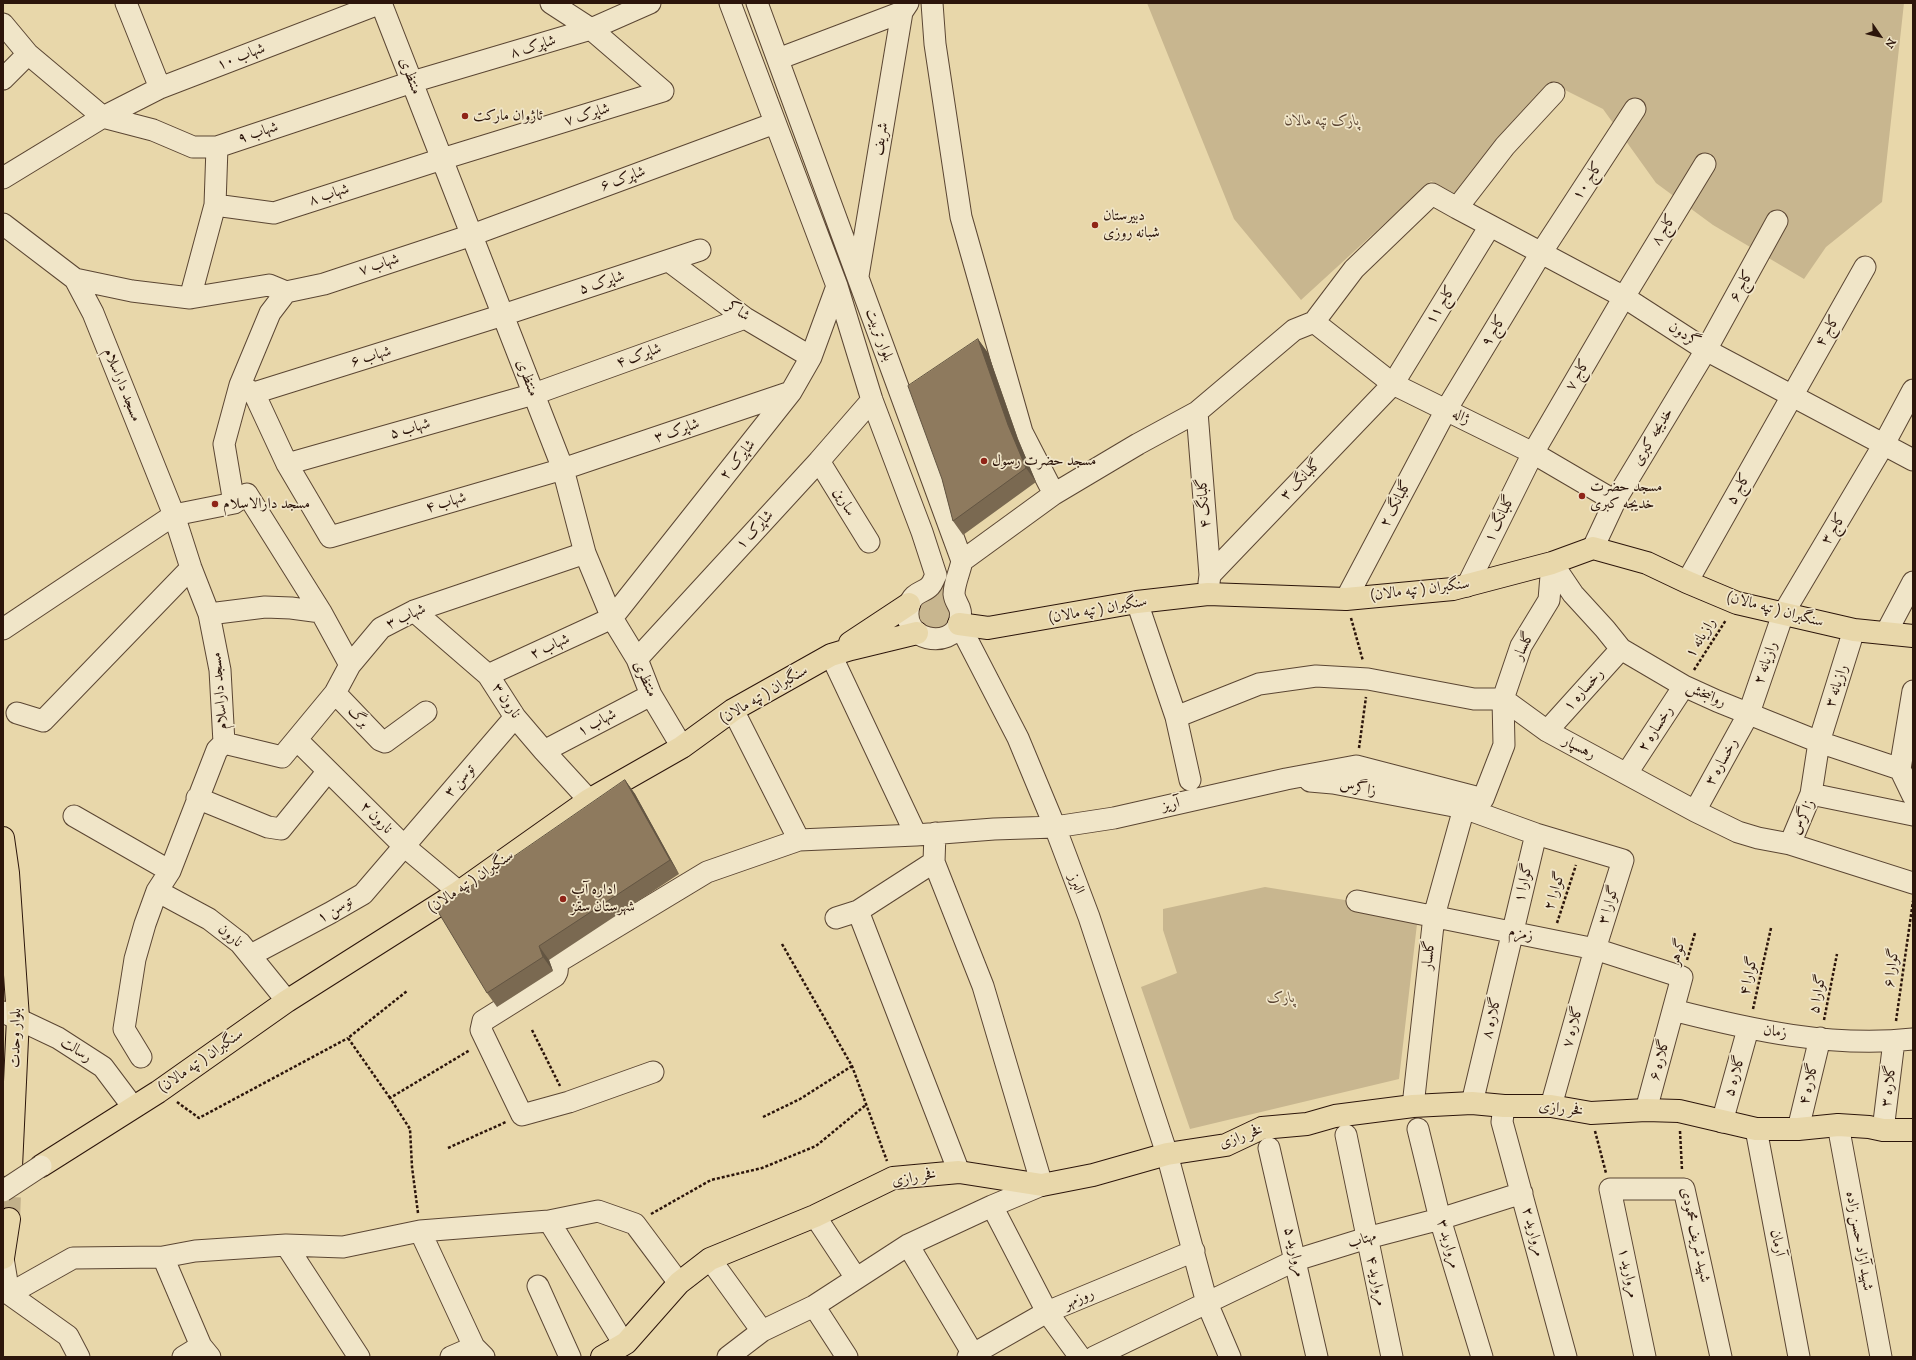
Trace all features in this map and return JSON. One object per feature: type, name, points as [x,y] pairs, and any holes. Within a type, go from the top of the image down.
[{"type":"main road","name":"سنگبران ( تپه مالان)","points":[[959,624],[988,628],[1137,602],[1209,584],[1346,599],[1467,586],[1552,563],[1593,548],[1647,563],[1686,582],[1737,602],[1854,630],[1913,636]]},
{"type":"main road","points":[[831,656],[909,604]]},
{"type":"main road","name":"سنگبران ( تپه مالان)","points":[[41,1166],[158,1092],[287,1001],[459,892],[589,800],[682,747],[733,710],[831,656],[851,649],[917,633]]},
{"type":"main road","name":"بلوار وحدت","points":[[3,838],[8,872],[11,1167]]},
{"type":"main road","name":"فخر رازی","points":[[602,1357],[629,1348],[678,1283],[710,1258],[815,1216],[893,1178],[959,1172],[1042,1185],[1093,1175],[1167,1154],[1226,1145],[1262,1128],[1307,1124],[1335,1116],[1413,1106],[1472,1103],[1504,1106],[1551,1106],[1591,1113],[1646,1110],[1679,1111],[1756,1129],[1798,1129],[1838,1125],[1868,1127],[1883,1130],[1913,1130]]},
{"type":"main road","points":[[3,1258],[9,1219]]},
{"type":"street","points":[[126,3],[160,88]]},
{"type":"street","name":"شهاب ۱۰","points":[[3,178],[103,117],[160,88],[381,3]]},
{"type":"street","name":"منتظری","points":[[381,3],[563,469],[585,553],[612,618],[637,659],[651,695],[682,747]]},
{"type":"street","points":[[551,3],[591,29]]},
{"type":"street","name":"شاپرک ۸","points":[[412,82],[591,29],[650,3]]},
{"type":"street","name":"بلوار تربیت","points":[[730,3],[837,286],[872,400],[922,532],[936,575],[930,586]]},
{"type":"street","name":"بلوار تربیت","points":[[757,3],[962,561]]},
{"type":"street","points":[[932,3],[935,44],[961,217],[1022,432],[1054,494]]},
{"type":"street","points":[[778,59],[905,7]]},
{"type":"street","name":"شریف","points":[[858,276],[905,7]]},
{"type":"street","points":[[3,24],[28,54],[103,117]]},
{"type":"street","name":"شاپرک ۷","points":[[442,159],[663,91],[591,29]]},
{"type":"street","points":[[3,79],[28,54]]},
{"type":"street","name":"شهاب ۹","points":[[103,117],[153,130],[193,147],[217,147],[412,82]]},
{"type":"street","points":[[1457,208],[1505,146],[1554,93]]},
{"type":"street","name":"کاج ۱۰","points":[[1542,253],[1635,109]]},
{"type":"street","name":"شاپرک ۶","points":[[472,235],[775,123]]},
{"type":"street","points":[[190,298],[214,205],[217,147]]},
{"type":"street","name":"شهاب ۸","points":[[214,205],[274,213],[442,159]]},
{"type":"street","name":"کاج ۸","points":[[1624,297],[1705,164]]},
{"type":"street","name":"گردون","points":[[1314,322],[1354,269],[1432,194],[1624,297],[1706,350],[1913,460]]},
{"type":"street","name":"کاج ۶","points":[[1706,350],[1777,221]]},
{"type":"street","points":[[3,224],[75,279],[132,291],[190,298],[269,285],[286,292],[270,313],[247,389],[224,444],[234,503]]},
{"type":"street","name":"کاج ۱۱","points":[[1393,384],[1490,226]]},
{"type":"street","name":"شهاب ۷","points":[[286,292],[324,284],[472,235]]},
{"type":"street","name":"شاپرک ۵","points":[[503,315],[700,250]]},
{"type":"street","name":"کاج ۹","points":[[1446,410],[1542,253]]},
{"type":"street","name":"شاکر","points":[[669,261],[745,318],[811,357]]},
{"type":"street","name":"کاج ۴","points":[[1792,396],[1865,267]]},
{"type":"street","name":"مسجد داراسلام","points":[[75,279],[93,313],[174,515],[191,568],[209,614],[220,670],[224,743],[216,750],[170,871],[157,891],[135,958],[124,1029],[141,1057]]},
{"type":"street","name":"شاپرک ۲","points":[[612,618],[791,392],[811,357],[837,286]]},
{"type":"street","name":"کاج ۷","points":[[1533,453],[1624,297]]},
{"type":"street","name":"شهاب ۶","points":[[247,389],[503,315]]},
{"type":"street","name":"شاپرک ۴","points":[[534,394],[745,318]]},
{"type":"street","points":[[954,595],[962,561],[1054,494],[1138,444],[1197,412],[1294,330],[1314,322]]},
{"type":"street","name":"ژاله","points":[[1314,322],[1393,384],[1533,453],[1615,501]]},
{"type":"street","name":"خدیجه کبری","points":[[1593,548],[1615,501],[1706,350]]},
{"type":"street","name":"گلبانگ ۳","points":[[1209,584],[1393,384]]},
{"type":"street","points":[[247,389],[287,464]]},
{"type":"street","name":"کاج ۳","points":[[1783,614],[1884,444],[1913,390]]},
{"type":"street","name":"شاپرک ۳","points":[[563,469],[791,392]]},
{"type":"street","name":"شهاب ۵","points":[[287,464],[534,394]]},
{"type":"street","name":"کاج ۵","points":[[1686,582],[1792,396]]},
{"type":"street","name":"شاپرک ۱","points":[[637,659],[819,461],[872,400]]},
{"type":"street","name":"گلبانگ ۲","points":[[1346,599],[1446,410]]},
{"type":"street","name":"گلبانگ ۴","points":[[1197,412],[1209,584]]},
{"type":"street","name":"گلبانگ ۱","points":[[1467,586],[1533,453]]},
{"type":"street","name":"سارین","points":[[819,461],[868,542]]},
{"type":"street","name":"شهاب ۴","points":[[287,464],[330,537],[563,469]]},
{"type":"street","points":[[3,629],[174,515],[234,503],[247,494],[322,612],[350,665]]},
{"type":"street","name":"شهاب ۳","points":[[224,743],[282,757],[335,693],[350,665],[381,628],[414,610],[585,553]]},
{"type":"street","name":"روانبخش","points":[[1552,563],[1573,594],[1621,649],[1684,686],[1819,742],[1900,769]]},
{"type":"street","name":"گلسار","points":[[1483,799],[1504,745],[1503,699],[1520,646],[1549,600],[1552,563]]},
{"type":"street","points":[[17,713],[44,721],[191,568]]},
{"type":"street","points":[[1886,633],[1913,582]]},
{"type":"street","points":[[930,586],[941,587],[954,595],[961,609],[959,624],[954,632],[938,640],[921,636],[917,633],[910,623],[908,614],[909,604],[918,591],[930,586]]},
{"type":"street","points":[[1137,602],[1176,717],[1190,780]]},
{"type":"street","points":[[209,614],[265,607],[291,608],[322,612]]},
{"type":"street","name":"نارون ۳","points":[[414,610],[488,675],[516,717],[544,751],[589,800]]},
{"type":"street","name":"رازیانه ۲","points":[[1749,713],[1783,614]]},
{"type":"street","name":"شهاب ۲","points":[[488,675],[612,618]]},
{"type":"street","name":"البرز","points":[[959,624],[1018,738],[1055,827],[1089,917],[1167,1154],[1207,1303],[1230,1357]]},
{"type":"street","name":"رازیانه ۳","points":[[1811,794],[1819,742],[1854,630]]},
{"type":"street","name":"رخساره ۱","points":[[1547,731],[1621,649]]},
{"type":"street","points":[[728,1357],[762,1331],[814,1306],[908,1245],[992,1206],[1042,1185],[983,986],[934,862],[925,834],[831,656]]},
{"type":"street","points":[[1176,717],[1259,684],[1316,676],[1368,679],[1474,699],[1503,699]]},
{"type":"street","name":"رخساره ۲","points":[[1627,773],[1684,686]]},
{"type":"street","points":[[1913,691],[1900,769],[1913,796]]},
{"type":"street","name":"برگ","points":[[335,693],[380,740],[385,742],[426,712]]},
{"type":"street","name":"شهاب ۱","points":[[544,751],[651,695]]},
{"type":"street","name":"رهسپار","points":[[1503,699],[1547,731],[1658,791]]},
{"type":"street","points":[[733,710],[799,840]]},
{"type":"street","name":"رخساره ۳","points":[[1695,811],[1749,713]]},
{"type":"street","name":"توسن ۳","points":[[404,846],[516,717]]},
{"type":"street","name":"نارون ۲","points":[[297,740],[404,846],[459,892]]},
{"type":"street","name":"زاگرس","points":[[1286,779],[1356,766],[1483,799]]},
{"type":"street","points":[[197,798],[268,828],[281,828],[328,771]]},
{"type":"street","name":"آریز","points":[[486,1040],[481,1030],[482,1021],[555,976],[558,962],[708,872],[799,840],[1055,827],[1114,818],[1286,779]]},
{"type":"street","name":"زاگرس","points":[[1286,779],[1333,783],[1464,808],[1536,834],[1623,860]]},
{"type":"street","name":"زاگرس","points":[[1658,791],[1738,832],[1790,844],[1811,794],[1913,815]]},
{"type":"street","name":"گلسار","points":[[1413,1106],[1434,916],[1464,808]]},
{"type":"street","points":[[74,816],[170,871]]},
{"type":"street","name":"گوارا ۱","points":[[1512,932],[1536,834]]},
{"type":"street","points":[[1790,844],[1913,883]]},
{"type":"street","name":"توسن ۱","points":[[251,955],[362,894],[404,846]]},
{"type":"street","name":"گوارا ۳","points":[[1595,949],[1623,860]]},
{"type":"street","points":[[836,918],[858,911],[934,862]]},
{"type":"street","name":"نارون","points":[[157,891],[209,919],[240,943],[287,1001]]},
{"type":"street","name":"زمزم","points":[[1357,901],[1595,949],[1682,977]]},
{"type":"street","points":[[858,911],[959,1172]]},
{"type":"street","name":"گلاره ۸","points":[[1472,1103],[1512,932]]},
{"type":"street","name":"گلاره ۷","points":[[1551,1106],[1595,949]]},
{"type":"street","points":[[1673,1010],[1682,977]]},
{"type":"street","name":"زمان","points":[[1673,1010],[1748,1029],[1854,1042],[1903,1040]]},
{"type":"street","name":"گلاره ۶","points":[[1646,1110],[1673,1010]]},
{"type":"street","name":"رسالت","points":[[10,1015],[58,1038],[103,1067],[133,1107]]},
{"type":"street","name":"گلاره ۵","points":[[1722,1122],[1748,1029]]},
{"type":"street","name":"گلاره ۴","points":[[1798,1129],[1820,1038]]},
{"type":"street","points":[[486,1040],[522,1115],[569,1102],[653,1072]]},
{"type":"street","name":"گلاره ۳","points":[[1883,1130],[1903,1040]]},
{"type":"street","name":"مروارید ۲","points":[[1504,1106],[1502,1122],[1566,1357]]},
{"type":"street","name":"شهید آزاد حسن زاده","points":[[1838,1125],[1881,1357]]},
{"type":"street","name":"مرواربد ۳","points":[[1418,1129],[1440,1219],[1482,1357]]},
{"type":"street","name":"آرمان","points":[[1756,1129],[1799,1357]]},
{"type":"street","name":"مروارید ۴","points":[[1346,1135],[1392,1357]]},
{"type":"street","name":"مروارید ۵","points":[[1269,1148],[1296,1260],[1317,1357]]},
{"type":"street","points":[[3,1192],[41,1166]]},
{"type":"street","points":[[1610,1189],[1684,1189]]},
{"type":"street","name":"مروارید ۱","points":[[1610,1189],[1645,1357]]},
{"type":"street","name":"شهید شریف محمودی","points":[[1684,1189],[1721,1357]]},
{"type":"street","name":"مهتاب","points":[[1094,1357],[1296,1260],[1367,1238],[1440,1219],[1522,1193]]},
{"type":"street","points":[[992,1206],[1047,1312],[1080,1357]]},
{"type":"street","points":[[9,1294],[72,1258],[162,1257],[195,1251],[286,1245],[343,1247],[420,1232],[548,1221],[598,1211],[635,1224],[678,1283]]},
{"type":"street","points":[[815,1216],[856,1278]]},
{"type":"street","points":[[548,1221],[629,1348]]},
{"type":"street","points":[[420,1232],[479,1352],[451,1357]]},
{"type":"street","points":[[286,1245],[359,1357]]},
{"type":"street","points":[[908,1245],[971,1355]]},
{"type":"street","name":"روزمهر","points":[[971,1355],[1047,1312],[1194,1251]]},
{"type":"street","points":[[162,1257],[206,1351],[183,1357]]},
{"type":"street","points":[[3,1258],[9,1294],[68,1336],[79,1357]]},
{"type":"street","points":[[710,1258],[762,1331]]},
{"type":"street","points":[[538,1286],[570,1357]]},
{"type":"street","points":[[814,1306],[847,1357]]},
{"type":"path","name":"رازیانه ۱","points":[[1684,686],[1737,602]]},
{"type":"path","name":"گوارا ۲","points":[[1551,941],[1581,847]]},
{"type":"path","name":"گوارا ۶","points":[[1903,1040],[1913,898]]},
{"type":"path","name":"گوارا ۴","points":[[1748,1029],[1771,928]]},
{"type":"path","name":"گوهر","points":[[1682,977],[1695,933]]},
{"type":"path","points":[[782,944],[852,1066],[893,1178]]},
{"type":"path","name":"گوارا ۵","points":[[1820,1038],[1837,954]]},
{"type":"path","points":[[173,1099],[198,1118],[348,1038],[407,991]]},
{"type":"path","points":[[532,1030],[569,1102]]},
{"type":"path","points":[[348,1038],[410,1129],[412,1167],[420,1232]]},
{"type":"path","points":[[390,1098],[486,1040]]},
{"type":"path","points":[[763,1117],[800,1099],[852,1066]]},
{"type":"path","points":[[635,1224],[712,1180],[762,1168],[816,1146],[867,1104]]},
{"type":"path","name":"شهید شریف محمودی","points":[[1679,1111],[1684,1189]]},
{"type":"path","points":[[1591,1113],[1610,1189]]},
{"type":"path","points":[[448,1148],[522,1115]]},
{"type":"green space","name":"پارک تپه مالان","points":[[1147,3],[1904,3],[1882,202],[1826,247],[1804,279],[1713,225],[1656,183],[1603,109],[1549,82],[1460,196],[1431,181],[1301,300],[1234,219]]},
{"type":"green space","points":[[941,587],[948,589],[961,617],[929,639],[909,604]]},
{"type":"green space","name":"پارک","points":[[1265,887],[1357,902],[1417,924],[1399,1079],[1190,1129],[1141,987],[1177,973],[1163,930],[1163,909]]},
{"type":"building","name":"مسجد حضرت رسول","points":[[978,339],[1008,425],[1026,468],[953,521],[942,479],[908,386]]},
{"type":"building","name":"اداره آب شهرستان سقز","points":[[625,780],[670,860],[539,946],[543,957],[487,993],[437,910]]},
{"type":"tunnel","points":[[9,1219],[11,1170]]},
{"type":"place","name":"ئاژوان مارکت","points":[[465,116]]},
{"type":"place","name":"دبیرستان شبانه روزی","points":[[1095,225]]},
{"type":"place","name":"مسجد حضرت رسول","points":[[984,461]]},
{"type":"place","name":"مسجد حضرت خدیجه کبری","points":[[1582,496]]},
{"type":"place","name":"مسجد دارالاسلام","points":[[215,504]]},
{"type":"place","name":"اداره آب شهرستان سقز","points":[[563,899]]}]
